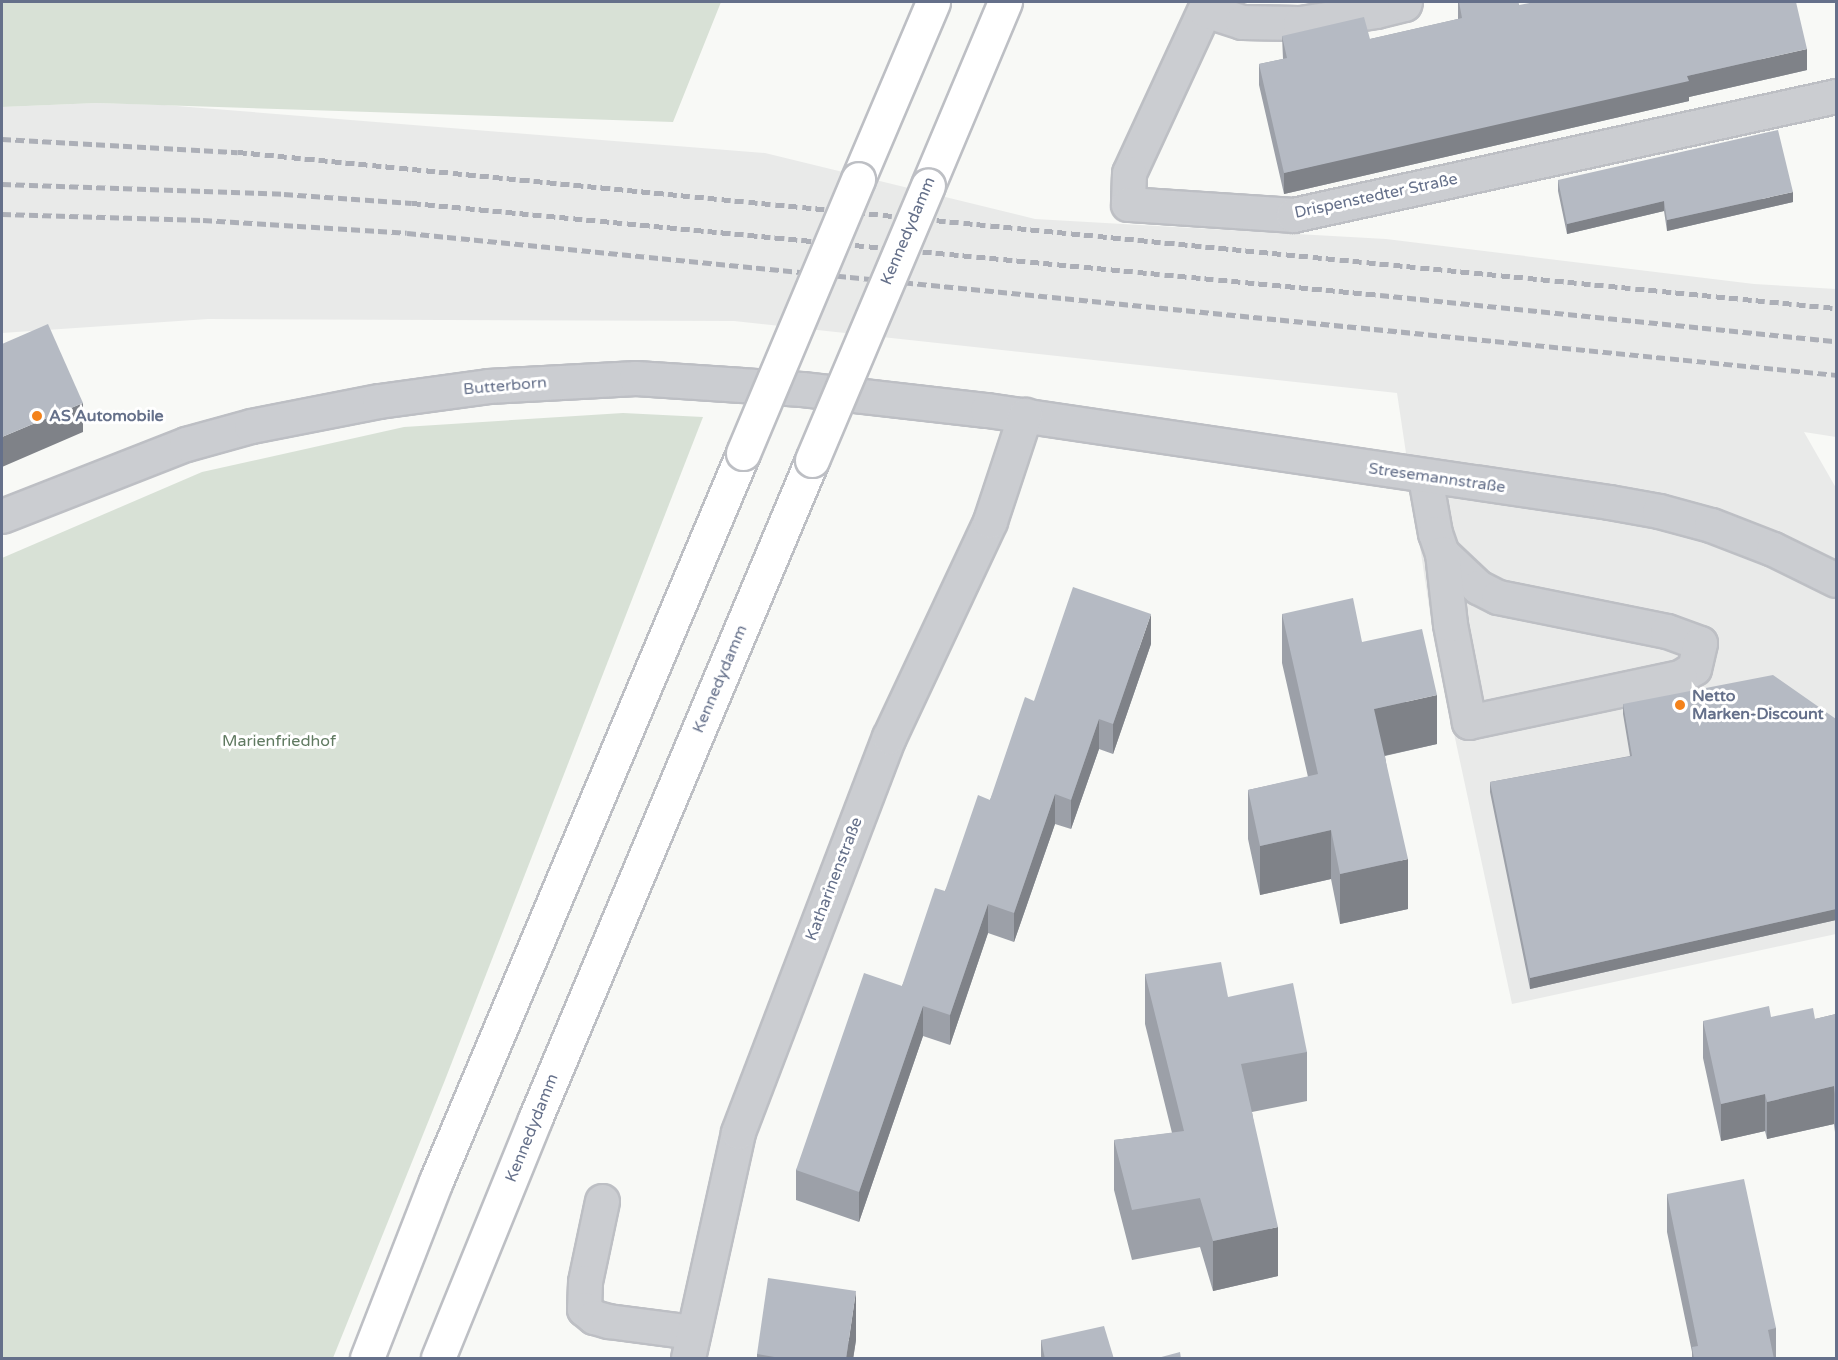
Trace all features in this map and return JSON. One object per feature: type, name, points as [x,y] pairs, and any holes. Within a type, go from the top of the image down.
[{"type":"main road","points":[[368,1359],[436,1181],[933,2]]},
{"type":"main road","name":"Kennedydamm","points":[[438,1359],[535,1119],[1005,2]]},
{"type":"street","points":[[1206,6],[1242,22],[1300,23],[1376,12],[1404,4],[1404,2]]},
{"type":"street","name":"Drispenstedter Straße","points":[[1206,6],[1129,172],[1128,204],[1293,215],[1836,96]]},
{"type":"street","name":"Butterborn","points":[[2,516],[186,444],[251,426],[379,401],[488,386],[627,378],[703,381],[1025,415]]},
{"type":"street","name":"Stresemannstraße","points":[[1025,415],[1659,511],[1711,525],[1773,549],[1836,580]]},
{"type":"street","name":"Katharinenstraße","points":[[691,1345],[738,1132],[889,737],[990,521],[1025,415]]},
{"type":"street","points":[[1425,477],[1435,533],[1442,553],[1450,624],[1469,722],[1680,678],[1694,668],[1700,643],[1667,631],[1498,597],[1478,587],[1442,553]]},
{"type":"street","points":[[602,1201],[585,1282],[584,1309],[594,1317],[691,1345]]},
{"type":"shaded area","points":[[97,103],[164,105],[765,153],[1035,219],[1386,239],[1754,284],[1836,289],[1836,437],[1804,432],[1836,488],[1836,934],[1512,1004],[1434,640],[1397,393],[734,321],[208,319],[2,333],[2,107]]},
{"type":"green space","points":[[2,2],[721,2],[673,122],[97,103],[2,107]]},
{"type":"green space","name":"Marienfriedhof","points":[[623,413],[703,417],[445,1080],[333,1358],[2,1358],[2,558],[202,472],[404,427]]},
{"type":"building","points":[[1459,2],[1518,2],[1519,5],[1535,2],[1796,2],[1807,49],[1687,76],[1689,81],[1284,173],[1259,64],[1287,58],[1282,36],[1364,17],[1370,39],[1462,18]]},
{"type":"building","points":[[1778,130],[1793,192],[1667,220],[1664,201],[1567,224],[1558,180]]},
{"type":"building","points":[[48,324],[83,403],[2,437],[2,344]]},
{"type":"building","points":[[1073,587],[1151,614],[1113,724],[1099,719],[1071,800],[1055,794],[1014,913],[988,904],[950,1015],[923,1006],[859,1192],[796,1170],[864,973],[902,986],[935,888],[945,891],[978,795],[990,800],[1025,697],[1034,701]]},
{"type":"building","points":[[1353,598],[1362,642],[1422,629],[1437,695],[1374,709],[1408,859],[1340,874],[1331,830],[1260,846],[1248,790],[1318,774],[1282,614]]},
{"type":"building","points":[[1773,675],[1836,719],[1836,909],[1530,978],[1490,782],[1632,756],[1623,704]]},
{"type":"building","points":[[1221,962],[1228,997],[1293,983],[1307,1052],[1241,1064],[1278,1227],[1213,1241],[1200,1198],[1132,1210],[1114,1140],[1184,1131],[1145,974]]},
{"type":"building","points":[[1769,1006],[1771,1017],[1813,1008],[1815,1019],[1836,1014],[1836,1094],[1834,1086],[1767,1102],[1765,1094],[1721,1104],[1703,1021]]},
{"type":"building","points":[[1744,1179],[1776,1328],[1768,1330],[1774,1359],[1694,1359],[1692,1347],[1698,1346],[1667,1194]]},
{"type":"building","points":[[768,1278],[856,1291],[846,1359],[786,1359],[757,1354]]},
{"type":"building","points":[[1104,1326],[1114,1359],[1045,1359],[1041,1340]]},
{"type":"building","points":[[1180,1352],[1181,1359],[1154,1359]]},
{"type":"railway","points":[[2,139],[238,152],[1836,308]]},
{"type":"railway","points":[[2,184],[284,194],[412,203],[1380,295],[1836,341]]},
{"type":"railway","points":[[2,214],[203,220],[407,233],[1836,375]]},
{"type":"place","name":"AS Automobile","points":[[37,416]]},
{"type":"place","name":"Netto Marken-Discount","points":[[1680,705]]}]
